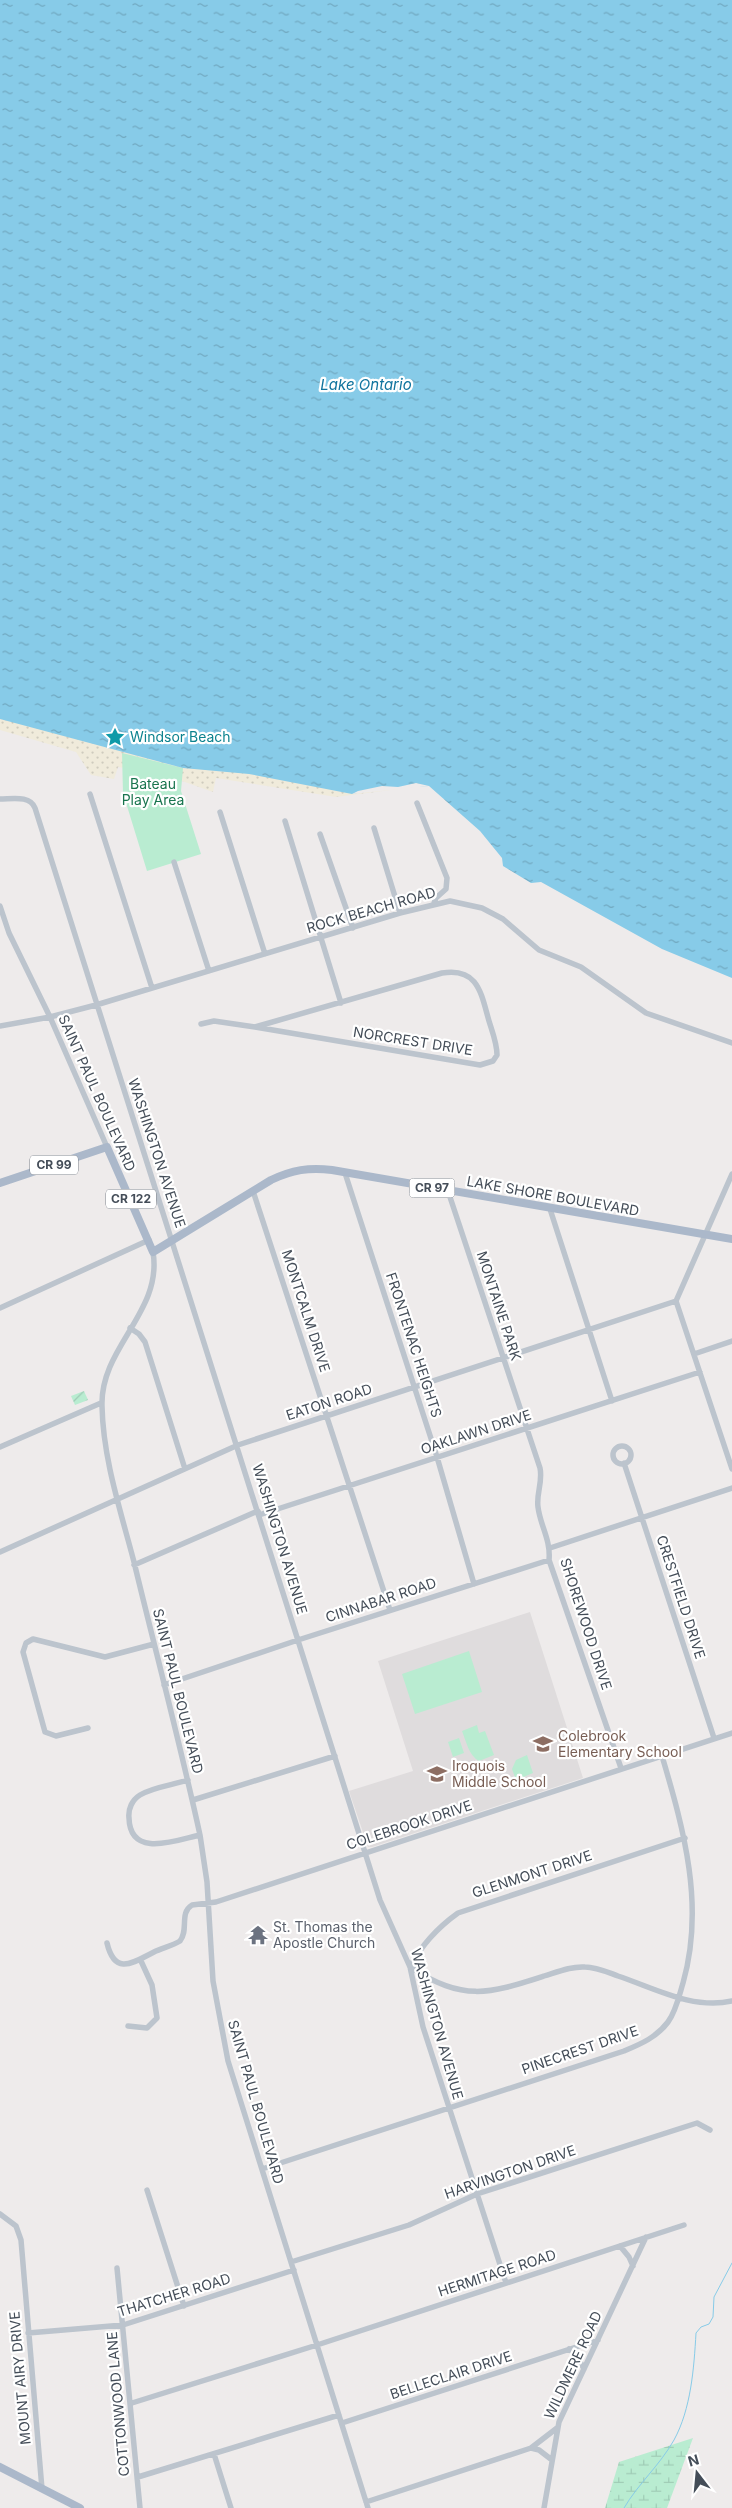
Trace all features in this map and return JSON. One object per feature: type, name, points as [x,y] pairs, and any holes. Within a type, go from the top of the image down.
[{"type":"main road","name":"CR 99","points":[[0,1183],[107,1147]]},
{"type":"main road","name":"SAINT PAUL BOULEVARD","points":[[107,1147],[153,1252]]},
{"type":"main road","name":"LAKE SHORE BOULEVARD","points":[[153,1252],[271,1180],[297,1170],[318,1169],[732,1239]]},
{"type":"main road","points":[[0,2468],[80,2508]]},
{"type":"street","points":[[90,794],[152,988]]},
{"type":"street","name":"WASHINGTON AVENUE","points":[[0,799],[26,799],[31,801],[35,808],[96,1005],[238,1445],[365,1853],[386,1916],[410,1968],[421,2020],[506,2283]]},
{"type":"street","points":[[416,802],[447,878],[446,889],[436,898],[434,903]]},
{"type":"street","points":[[220,812],[264,954]]},
{"type":"street","points":[[285,821],[340,1003]]},
{"type":"street","points":[[374,828],[400,913]]},
{"type":"street","points":[[320,834],[353,928]]},
{"type":"street","points":[[174,862],[209,971]]},
{"type":"street","name":"ROCK BEACH ROAD","points":[[0,1026],[50,1017],[96,1005],[434,903],[450,901],[482,908],[503,919],[539,950],[581,967],[646,1013],[732,1043]]},
{"type":"street","name":"SAINT PAUL BOULEVARD","points":[[0,906],[9,934],[50,1017],[107,1147]]},
{"type":"street","name":"NORCREST DRIVE","points":[[201,1024],[214,1021],[255,1027],[480,1065],[493,1061],[497,1054],[481,993],[475,982],[464,974],[457,972],[442,973],[255,1027]]},
{"type":"street","name":"FRONTENAC HEIGHTS","points":[[346,1173],[415,1387],[474,1584]]},
{"type":"street","points":[[732,1174],[676,1301],[732,1469]]},
{"type":"street","name":"MONTCALM DRIVE","points":[[253,1191],[390,1610]]},
{"type":"street","name":"MONTAINE PARK","points":[[448,1191],[526,1429]]},
{"type":"street","points":[[550,1209],[612,1401]]},
{"type":"street","points":[[0,1308],[149,1240]]},
{"type":"street","name":"SAINT PAUL BOULEVARD","points":[[153,1252],[154,1275],[150,1295],[110,1364],[102,1403],[104,1432],[118,1499],[200,1834],[214,1982],[220,2026],[228,2061],[367,2505]]},
{"type":"street","name":"EATON ROAD","points":[[0,1552],[238,1445],[676,1301]]},
{"type":"street","points":[[130,1328],[139,1334],[145,1342],[185,1469]]},
{"type":"street","points":[[694,1354],[732,1341]]},
{"type":"street","name":"OAKLAWN DRIVE","points":[[134,1565],[258,1513],[437,1458],[700,1372]]},
{"type":"street","points":[[0,1447],[102,1403]]},
{"type":"street","name":"SHOREWOOD DRIVE","points":[[526,1429],[542,1474],[538,1505],[550,1548],[549,1560],[621,1768]]},
{"type":"street","name":"CRESTFIELD DRIVE","points":[[624,1463],[714,1738]]},
{"type":"street","points":[[550,1548],[732,1488]]},
{"type":"street","name":"CINNABAR ROAD","points":[[164,1685],[390,1610],[549,1560]]},
{"type":"street","points":[[88,1728],[56,1736],[45,1732],[23,1652],[26,1643],[33,1639],[105,1657],[154,1644]]},
{"type":"street","name":"COLEBROOK DRIVE","points":[[141,1961],[155,1952],[180,1942],[184,1935],[187,1909],[192,1905],[208,1904],[732,1733]]},
{"type":"street","points":[[192,1800],[335,1756]]},
{"type":"street","name":"PINECREST DRIVE","points":[[262,2169],[636,2046],[649,2040],[668,2022],[679,1998],[686,1971],[692,1922],[691,1878],[685,1838],[662,1756]]},
{"type":"street","points":[[188,1780],[141,1795],[131,1805],[129,1823],[136,1837],[149,1844],[160,1844],[200,1834]]},
{"type":"street","name":"GLENMONT DRIVE","points":[[410,1968],[433,1933],[458,1913],[685,1838]]},
{"type":"street","points":[[108,1943],[112,1958],[120,1963],[129,1964],[141,1961],[152,1985],[157,2018],[147,2028],[128,2026]]},
{"type":"street","points":[[410,1968],[450,1988],[478,1993],[498,1990],[566,1969],[586,1967],[679,1998],[704,2003],[732,2001]]},
{"type":"street","name":"HARVINGTON DRIVE","points":[[291,2262],[409,2225],[477,2194],[697,2123],[710,2130]]},
{"type":"street","points":[[147,2190],[184,2306]]},
{"type":"street","name":"MOUNT AIRY DRIVE","points":[[0,2214],[16,2226],[20,2234],[42,2489]]},
{"type":"street","name":"HERMITAGE ROAD","points":[[132,2403],[317,2345],[684,2225]]},
{"type":"street","name":"WILDMERE ROAD","points":[[544,2508],[557,2428],[646,2237]]},
{"type":"street","points":[[620,2246],[629,2257],[633,2266]]},
{"type":"street","name":"COTTONWOOD LANE","points":[[117,2268],[132,2403],[140,2508]]},
{"type":"street","name":"THATCHER ROAD","points":[[28,2333],[123,2325],[294,2270]]},
{"type":"street","name":"BELLECLAIR DRIVE","points":[[342,2424],[598,2340]]},
{"type":"street","points":[[569,2349],[577,2356],[584,2369]]},
{"type":"street","points":[[138,2477],[339,2415]]},
{"type":"street","points":[[367,2505],[531,2448],[557,2428]]},
{"type":"street","points":[[531,2448],[552,2460]]},
{"type":"street","points":[[214,2454],[231,2508]]},
{"type":"shaded area","points":[[530,1612],[583,1778],[368,1847],[349,1791],[413,1771],[378,1661]]},
{"type":"green space","name":"Bateau Play Area","points":[[122,753],[183,768],[181,791],[201,854],[147,871],[123,793]]},
{"type":"green space","points":[[84,1391],[88,1400],[75,1405],[71,1396]]},
{"type":"green space","points":[[469,1651],[482,1692],[415,1714],[402,1674]]},
{"type":"green space","points":[[477,1725],[479,1733],[485,1731],[494,1755],[479,1761],[470,1752],[462,1731]]},
{"type":"green space","points":[[459,1738],[464,1753],[453,1757],[448,1742]]},
{"type":"green space","points":[[527,1755],[533,1773],[516,1780],[512,1769],[516,1760]]},
{"type":"green space","points":[[693,2438],[667,2508],[605,2508],[619,2462]]},
{"type":"sand","name":"Windsor Beach","points":[[0,676],[398,789],[336,797],[216,778],[213,792],[165,775],[118,767],[114,779],[91,775],[76,752],[0,730]]},
{"type":"water","name":"Lake Ontario","points":[[0,0],[732,0],[732,978],[662,949],[541,882],[531,883],[503,866],[502,858],[480,831],[429,786],[379,789],[352,794],[249,774],[183,768],[0,719]]},
{"type":"pier","points":[[416,783],[429,786],[352,794],[382,786],[398,787]]},
{"type":"waterway","points":[[624,2508],[668,2449],[680,2428],[691,2388],[696,2333],[701,2327],[709,2324],[713,2317],[714,2297],[732,2263]]},
{"type":"place","name":"Windsor Beach","points":[[115,737]]},
{"type":"place","name":"Colebrook Elementary School","points":[[543,1744]]},
{"type":"place","name":"Iroquois Middle School","points":[[437,1774]]},
{"type":"place","name":"St. Thomas the Apostle Church","points":[[258,1935]]}]
